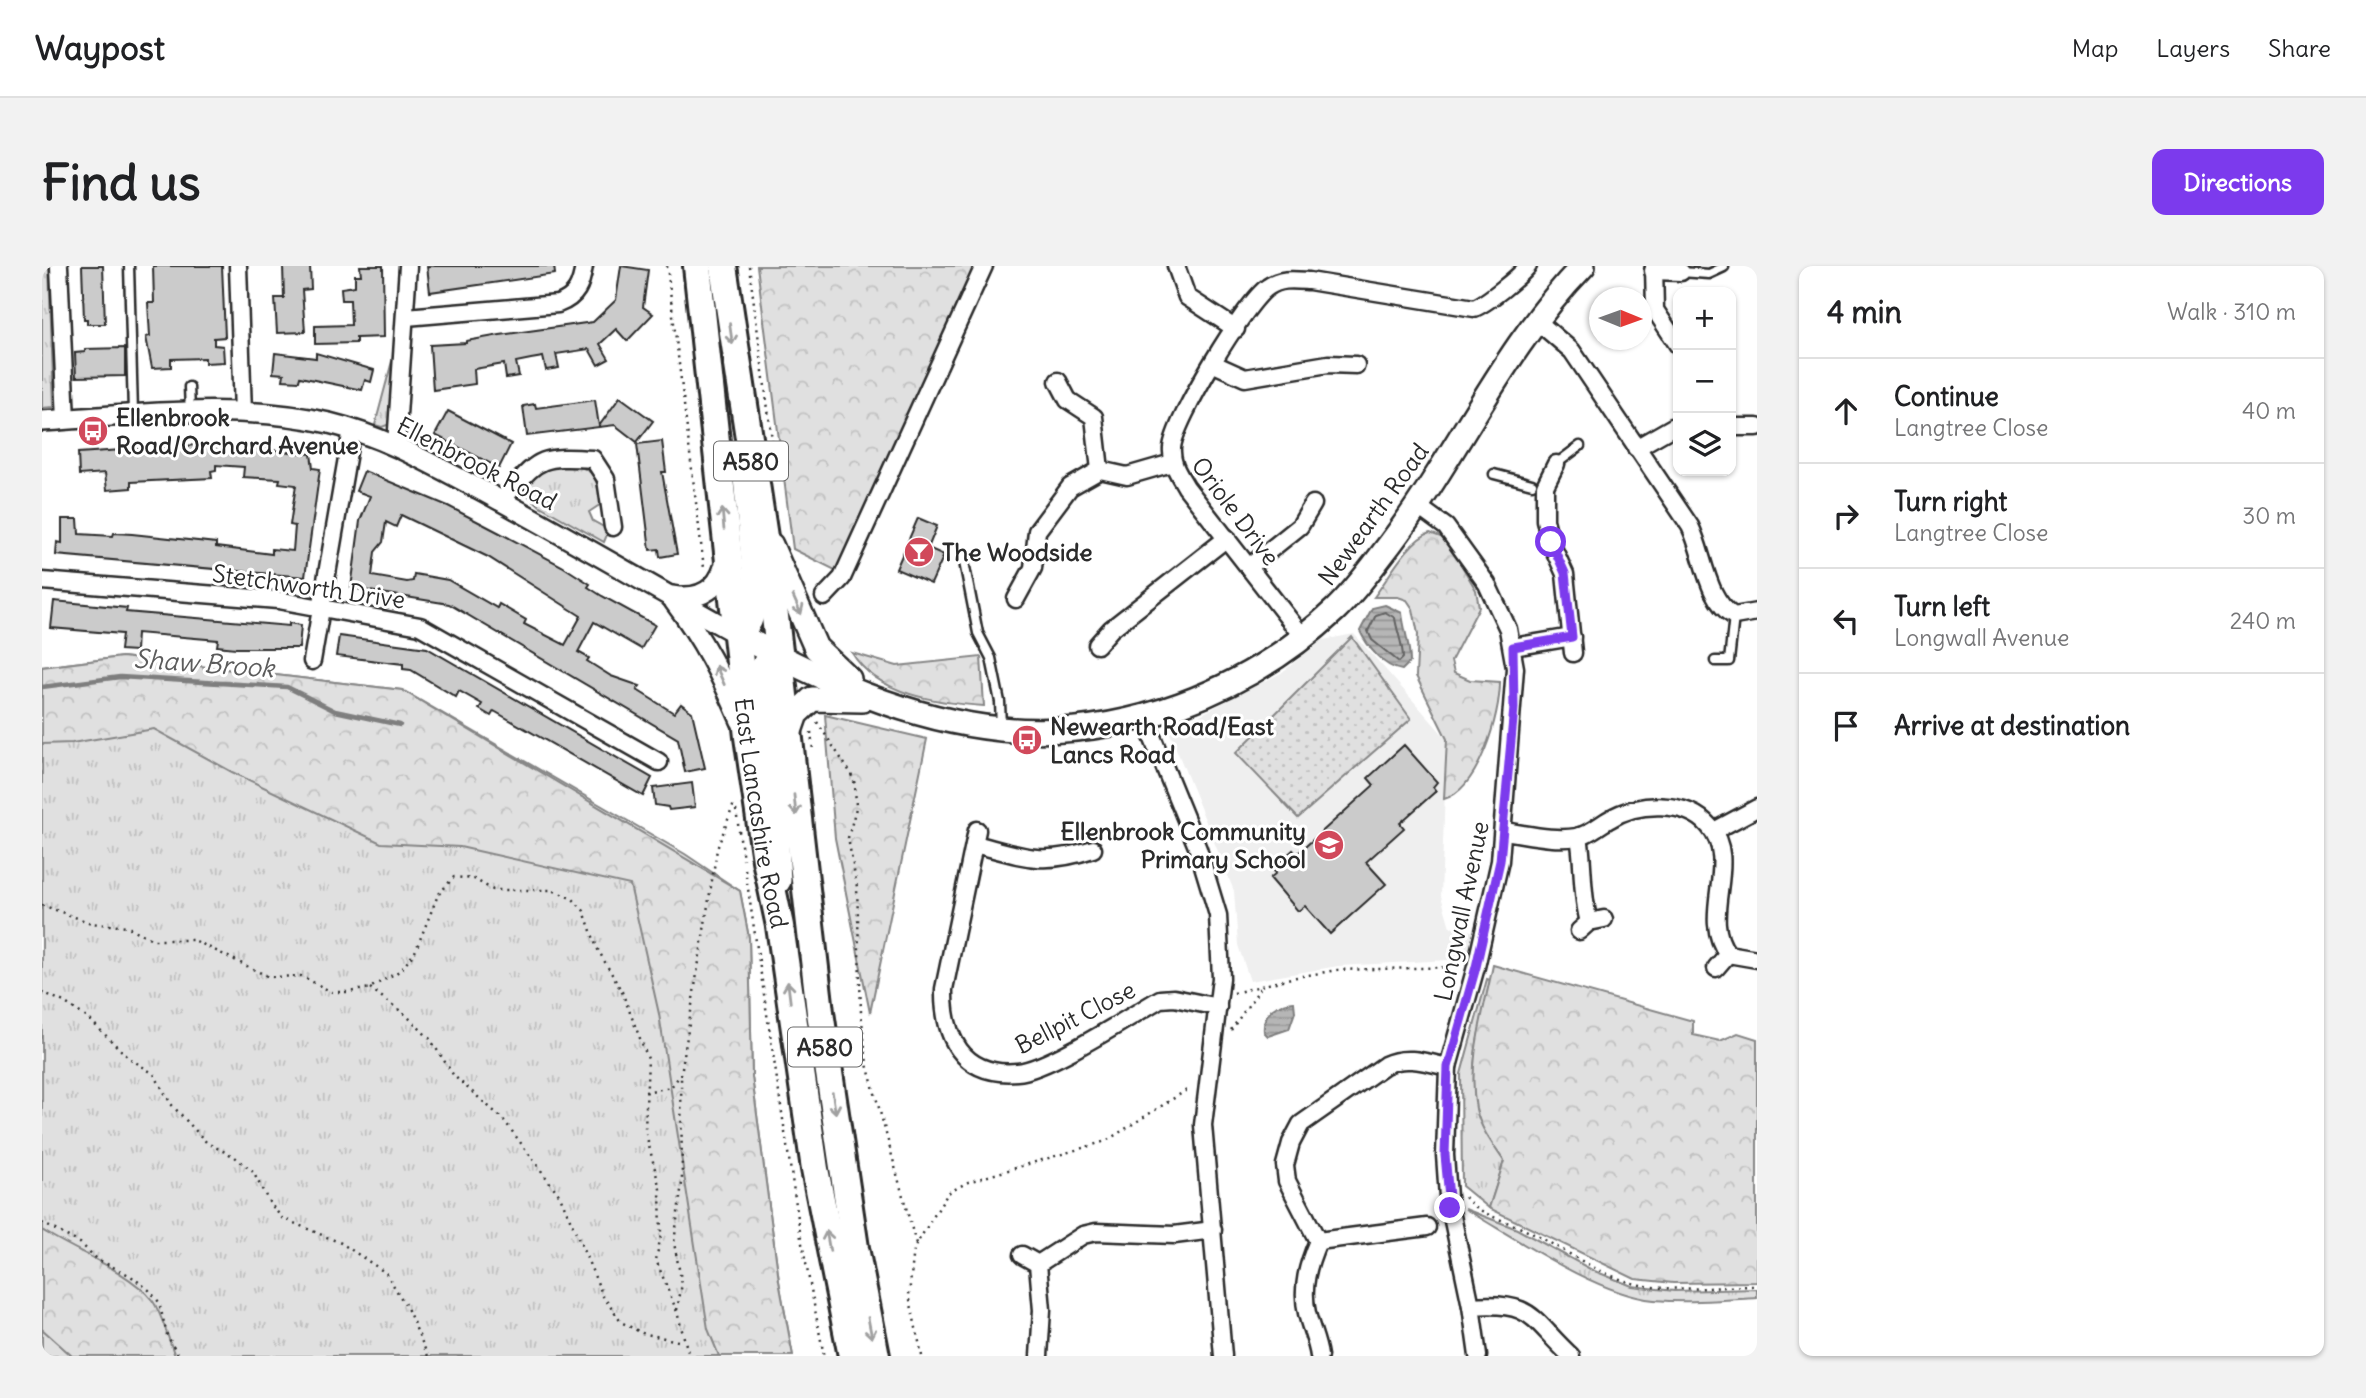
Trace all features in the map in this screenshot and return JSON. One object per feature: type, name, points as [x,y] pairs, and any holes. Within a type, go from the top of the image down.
[{"type":"highway","name":"East Lancashire Road","points":[[697,266],[748,737],[766,860],[780,926],[815,1169],[852,1356]]},
{"type":"highway","name":"East Lancashire Road","points":[[723,266],[761,519],[820,1012],[855,1248],[876,1356]]},
{"type":"main road","name":"Newearth Road","points":[[739,635],[778,656],[886,703],[1001,729],[1087,727],[1144,717],[1226,685],[1303,637],[1355,589],[1416,505],[1536,320],[1583,266]]},
{"type":"main road","points":[[761,519],[816,648],[842,675],[886,703]]},
{"type":"main road","points":[[778,656],[762,667],[761,677],[778,840],[780,926]]},
{"type":"main road","points":[[788,737],[796,714],[812,699],[836,697],[886,703]]},
{"type":"street","points":[[59,266],[66,419]]},
{"type":"street","points":[[238,266],[243,413]]},
{"type":"street","points":[[396,445],[408,266]]},
{"type":"street","points":[[406,317],[558,304],[572,299],[580,285],[584,266]]},
{"type":"street","points":[[824,597],[842,578],[984,266]]},
{"type":"street","points":[[1176,266],[1187,298],[1236,329]]},
{"type":"street","name":"Oriole Drive","points":[[1303,637],[1172,463],[1172,445],[1179,422],[1213,364],[1265,288],[1282,280],[1310,274],[1474,308],[1488,304],[1500,288],[1528,266]]},
{"type":"street","points":[[1673,337],[1655,310],[1653,268],[1681,272]]},
{"type":"street","points":[[1536,320],[1572,351],[1690,526],[1700,546],[1713,595],[1734,615],[1757,612]]},
{"type":"street","points":[[1213,364],[1245,378],[1328,364],[1356,365]]},
{"type":"street","points":[[737,373],[743,495],[755,602],[755,618],[750,629],[739,635]]},
{"type":"street","points":[[1058,381],[1068,400],[1094,417],[1100,470]]},
{"type":"street","name":"Ellenbrook Road","points":[[42,421],[190,413],[243,413],[317,421],[352,429],[396,445],[739,635]]},
{"type":"street","points":[[1636,448],[1673,427]]},
{"type":"street","points":[[1736,427],[1757,427]]},
{"type":"street","points":[[312,661],[352,429]]},
{"type":"street","points":[[501,501],[536,463],[556,456],[593,459],[606,479],[613,527]]},
{"type":"street","points":[[1016,599],[1033,568],[1037,531],[1070,486],[1100,470],[1126,476],[1172,463]]},
{"type":"street","points":[[1513,647],[1573,645],[1565,573],[1551,542],[1538,486],[1556,464]]},
{"type":"street","points":[[1249,567],[1300,526],[1312,504]]},
{"type":"street","name":"Longwall Avenue","points":[[1416,505],[1446,527],[1487,584],[1499,606],[1513,647],[1514,708],[1500,861],[1476,967],[1448,1067],[1445,1155],[1448,1197],[1471,1306],[1478,1356]]},
{"type":"street","points":[[1097,646],[1111,629],[1227,538]]},
{"type":"street","points":[[669,595],[695,597],[713,587],[724,569],[727,554]]},
{"type":"street","name":"Stetchworth Drive","points":[[42,581],[146,587],[320,607],[420,626],[659,762]]},
{"type":"street","points":[[669,595],[706,646],[748,737]]},
{"type":"street","points":[[1144,717],[1212,889],[1222,947],[1219,1000],[1207,1076],[1203,1125],[1223,1356]]},
{"type":"street","points":[[1503,831],[1552,838],[1579,836],[1610,818],[1645,808],[1679,809],[1692,813],[1714,831],[1722,855],[1717,918],[1728,954]]},
{"type":"street","points":[[1714,831],[1757,808]]},
{"type":"street","points":[[1579,836],[1585,876],[1583,902],[1590,924]]},
{"type":"street","name":"Bellpit Close","points":[[1097,847],[1061,859],[1032,859],[976,837],[944,989],[943,1013],[951,1041],[966,1058],[989,1069],[1017,1072],[1046,1063],[1160,999],[1219,1000]]},
{"type":"street","points":[[1728,954],[1752,958]]},
{"type":"street","points":[[1716,968],[1728,954]]},
{"type":"street","points":[[1318,1241],[1294,1199],[1286,1172],[1287,1154],[1301,1124],[1350,1092],[1370,1073],[1395,1060],[1412,1059],[1448,1067]]},
{"type":"street","points":[[1318,1241],[1405,1222],[1427,1227]]},
{"type":"street","points":[[1038,1264],[1083,1235],[1096,1232],[1174,1235],[1213,1230]]},
{"type":"street","points":[[1318,1241],[1308,1265],[1305,1286],[1306,1311],[1319,1356]]},
{"type":"street","points":[[1022,1255],[1038,1264]]},
{"type":"street","points":[[1038,1264],[1042,1310],[1039,1356]]},
{"type":"street","points":[[1471,1306],[1497,1304],[1523,1310],[1541,1323],[1571,1356]]},
{"type":"lane","points":[[129,266],[133,416]]},
{"type":"lane","points":[[1681,272],[1709,274],[1724,267]]},
{"type":"lane","points":[[189,387],[190,413]]},
{"type":"lane","points":[[1556,464],[1580,446]]},
{"type":"lane","points":[[1494,474],[1538,486]]},
{"type":"lane","points":[[962,557],[978,633],[991,658],[1000,702],[1001,729]]},
{"type":"lane","points":[[1715,661],[1729,661],[1734,615]]},
{"type":"path","points":[[667,266],[705,575]]},
{"type":"path","points":[[749,266],[775,458]]},
{"type":"path","points":[[810,722],[819,722],[824,737],[850,772],[855,785],[856,808],[848,838],[857,887],[861,1013],[867,1064],[916,1244]]},
{"type":"path","points":[[677,1314],[682,1284],[674,1243],[682,1183],[681,1074],[717,849],[735,801],[801,1238],[824,1356]]},
{"type":"path","points":[[42,905],[91,923],[128,927],[154,940],[194,940],[269,977],[308,977],[332,992],[370,988],[401,970],[415,952],[438,895],[454,877],[474,879],[493,890],[552,890],[573,899],[589,920],[597,948],[622,992],[635,1032],[648,1059],[645,1130],[660,1189],[661,1235],[656,1260],[677,1314],[689,1356]]},
{"type":"path","points":[[1219,1000],[1291,978],[1337,970],[1476,967]]},
{"type":"path","points":[[1212,1049],[1226,1038],[1261,987]]},
{"type":"path","points":[[370,988],[407,1016],[430,1039],[454,1076],[503,1119],[560,1196],[603,1296],[621,1322],[642,1333],[684,1343]]},
{"type":"path","points":[[42,992],[64,1002],[89,1019],[129,1058],[154,1074],[171,1104],[207,1143],[235,1157],[253,1172],[269,1202],[282,1218],[341,1243],[386,1273],[407,1308],[428,1356]]},
{"type":"path","points":[[645,1092],[671,1087],[681,1074]]},
{"type":"path","points":[[922,1356],[909,1295],[909,1273],[916,1244],[948,1193],[968,1182],[1106,1140],[1207,1076]]},
{"type":"path","points":[[1448,1197],[1463,1194],[1477,1211],[1520,1227],[1601,1271],[1631,1283],[1676,1287],[1757,1286]]},
{"type":"path","points":[[42,1223],[80,1243],[97,1259],[131,1276],[149,1290],[159,1302],[167,1335],[179,1356]]},
{"type":"shaded area","name":"Ellenbrook Community Primary School","points":[[1354,634],[1447,739],[1441,896],[1450,927],[1477,932],[1468,959],[1338,966],[1250,981],[1238,945],[1234,891],[1169,731],[1281,673],[1323,640]]},
{"type":"green space","points":[[42,266],[49,266],[54,407],[42,408]]},
{"type":"green space","points":[[757,266],[976,266],[839,572],[793,549]]},
{"type":"green space","points":[[392,361],[390,424],[382,427],[375,425]]},
{"type":"green space","points":[[578,465],[593,474],[604,502],[589,512],[593,521],[609,530],[604,542],[540,506],[523,491],[544,466]]},
{"type":"green space","points":[[1430,533],[1446,539],[1476,590],[1479,607],[1451,661],[1454,673],[1470,680],[1500,682],[1492,731],[1477,766],[1468,781],[1444,799],[1447,739],[1416,676],[1418,634],[1413,609],[1407,600],[1398,597],[1374,597],[1399,560],[1422,536]]},
{"type":"green space","points":[[1352,637],[1411,719],[1298,818],[1236,753]]},
{"type":"green space","points":[[852,653],[897,666],[981,657],[984,706],[910,694],[877,679]]},
{"type":"green space","points":[[122,657],[402,690],[685,854],[740,891],[749,938],[752,1077],[779,1281],[793,1356],[42,1356],[42,667]]},
{"type":"green space","points":[[122,657],[402,690],[740,891],[749,938],[752,1077],[779,1281],[793,1356],[719,1356],[708,1329],[659,1014],[630,885],[460,847],[381,843],[232,772],[154,729],[72,743],[42,744],[42,667]]},
{"type":"green space","points":[[825,715],[927,739],[870,1013],[835,838]]},
{"type":"green space","points":[[1493,965],[1693,1021],[1693,1035],[1720,1041],[1738,1033],[1757,1039],[1757,1282],[1673,1283],[1635,1279],[1489,1208],[1504,1161],[1487,1136],[1478,1116],[1474,1073],[1478,1037]]},
{"type":"green space","points":[[1487,979],[1490,980],[1475,1053],[1475,1093],[1489,1136],[1504,1161],[1489,1208],[1462,1186],[1461,1074]]},
{"type":"green space","points":[[1465,1209],[1517,1229],[1592,1270],[1632,1286],[1674,1291],[1757,1289],[1757,1298],[1680,1301],[1631,1296],[1557,1264]]},
{"type":"green space","points":[[42,1230],[116,1271],[142,1290],[159,1311],[175,1356],[72,1356],[42,1329]]},
{"type":"water","points":[[1385,605],[1402,613],[1410,662],[1402,670],[1383,661],[1360,631],[1372,608]]},
{"type":"water","points":[[1294,1002],[1295,1012],[1289,1029],[1268,1036],[1264,1032],[1264,1025],[1268,1014],[1276,1007]]},
{"type":"building","points":[[82,266],[103,266],[105,324],[87,324],[87,319],[84,319]]},
{"type":"building","points":[[153,266],[222,266],[225,337],[214,338],[214,345],[223,346],[224,362],[205,363],[205,358],[171,359],[171,367],[152,368],[146,337],[150,336],[148,303],[154,303]]},
{"type":"building","points":[[283,266],[310,266],[311,289],[302,290],[305,332],[277,333],[275,298],[284,298]]},
{"type":"building","points":[[360,266],[383,266],[384,337],[356,338],[356,343],[315,344],[315,326],[351,325],[350,300],[342,300],[341,288],[355,286],[355,275],[361,275]]},
{"type":"building","points":[[427,266],[554,266],[555,274],[430,292]]},
{"type":"building","points":[[621,266],[648,270],[643,307],[653,314],[627,341],[616,329],[600,344],[609,359],[598,365],[589,349],[556,354],[559,368],[546,370],[543,357],[531,359],[516,362],[519,376],[506,378],[504,364],[474,369],[475,384],[433,390],[430,345],[466,343],[500,335],[593,322],[616,300]]},
{"type":"building","points":[[125,348],[125,376],[76,377],[75,353],[85,352],[85,349]]},
{"type":"building","points":[[275,353],[316,358],[316,353],[374,370],[371,382],[365,380],[362,390],[300,377],[299,381],[283,380],[284,374],[273,373]]},
{"type":"building","points":[[620,397],[653,421],[637,442],[615,425],[527,436],[523,406],[535,404],[536,408],[595,400],[599,426]]},
{"type":"building","points":[[448,411],[511,444],[499,468],[435,435]]},
{"type":"building","points":[[662,441],[666,472],[662,472],[677,554],[660,557],[659,549],[650,550],[637,444]]},
{"type":"building","points":[[212,444],[311,454],[313,468],[320,469],[305,577],[56,555],[57,542],[62,543],[62,519],[78,519],[79,534],[132,534],[216,543],[216,547],[272,554],[272,549],[293,551],[295,526],[290,525],[296,485],[279,483],[280,479],[243,477],[244,467],[216,465],[216,470],[211,471],[212,478],[131,482],[131,488],[107,490],[105,473],[79,475],[78,453]]},
{"type":"building","points":[[364,471],[448,506],[562,566],[590,584],[588,587],[602,596],[655,625],[641,649],[594,622],[578,652],[611,676],[640,686],[637,690],[674,713],[681,704],[692,712],[705,768],[685,772],[678,739],[449,604],[351,588],[360,521],[370,496],[356,491]],"holes":[[[401,515],[488,557],[581,616],[565,645],[524,624],[526,620],[499,604],[497,608],[448,580],[414,574],[413,581],[407,582],[372,576],[375,552],[383,542],[386,522],[396,527]]]},
{"type":"building","name":"The Woodside","points":[[918,518],[937,526],[928,548],[944,555],[931,584],[896,569]]},
{"type":"building","points":[[54,601],[127,608],[126,612],[301,625],[299,648],[236,648],[217,646],[218,640],[137,633],[136,651],[120,650],[122,634],[51,628]]},
{"type":"building","points":[[339,636],[427,648],[652,778],[643,796],[494,711],[491,716],[479,709],[482,704],[459,691],[456,697],[411,670],[403,669],[403,664],[336,656]]},
{"type":"building","points":[[1404,745],[1437,782],[1433,787],[1436,791],[1400,823],[1404,828],[1366,862],[1386,884],[1330,934],[1305,906],[1298,911],[1270,878],[1276,873],[1272,869],[1293,850],[1297,854],[1374,785],[1368,778]]},
{"type":"building","points":[[692,783],[695,807],[669,810],[668,807],[655,805],[653,788]]},
{"type":"waterway","name":"Shaw Brook","points":[[42,687],[120,677],[287,687],[335,711],[400,725]]},
{"type":"place","name":"Ellenbrook Road/Orchard Avenue","points":[[93,431]]},
{"type":"place","name":"The Woodside","points":[[919,552]]},
{"type":"place","name":"Newearth Road/East Lancs Road","points":[[1027,740]]},
{"type":"place","name":"Ellenbrook Community Primary School","points":[[1329,845]]},
{"type":"route","points":[[1450,1208],[1445,1155],[1448,1067],[1476,967],[1500,861],[1514,708],[1513,647],[1572,637],[1565,573],[1551,542]]}]
